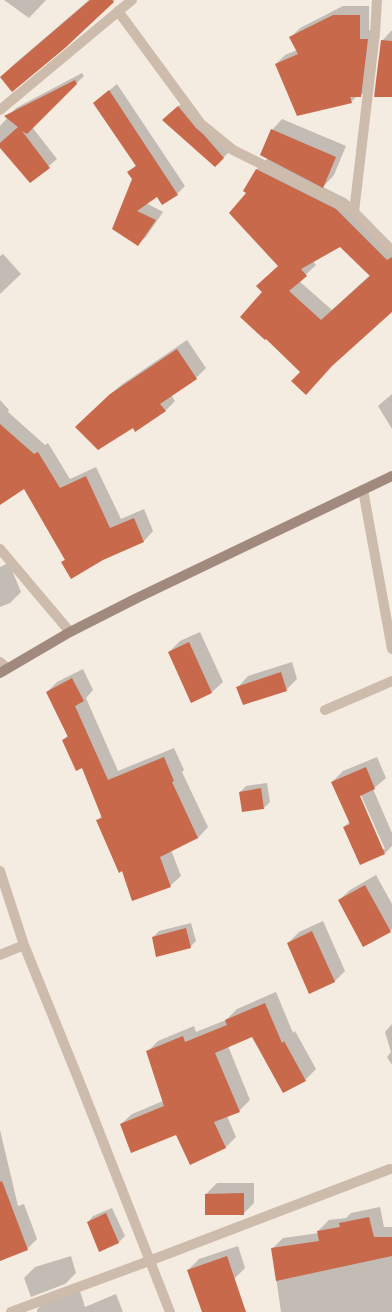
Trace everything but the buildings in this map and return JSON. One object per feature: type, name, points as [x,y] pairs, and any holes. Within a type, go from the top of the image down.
[{"type":"street","points":[[0,110],[132,0]]},
{"type":"street","points":[[354,212],[375,34],[377,0]]},
{"type":"street","points":[[118,12],[201,124],[233,150],[326,196],[354,212],[392,251]]},
{"type":"street","points":[[2,668],[137,598],[392,476]]},
{"type":"street","points":[[363,490],[392,649]]},
{"type":"street","points":[[0,549],[70,632]]},
{"type":"street","points":[[325,710],[392,681]]},
{"type":"street","points":[[0,870],[24,944],[170,1312]]},
{"type":"street","points":[[0,955],[24,944]]},
{"type":"street","points":[[11,1312],[149,1261],[391,1165]]},
{"type":"street","points":[[371,1171],[391,1165]]}]
